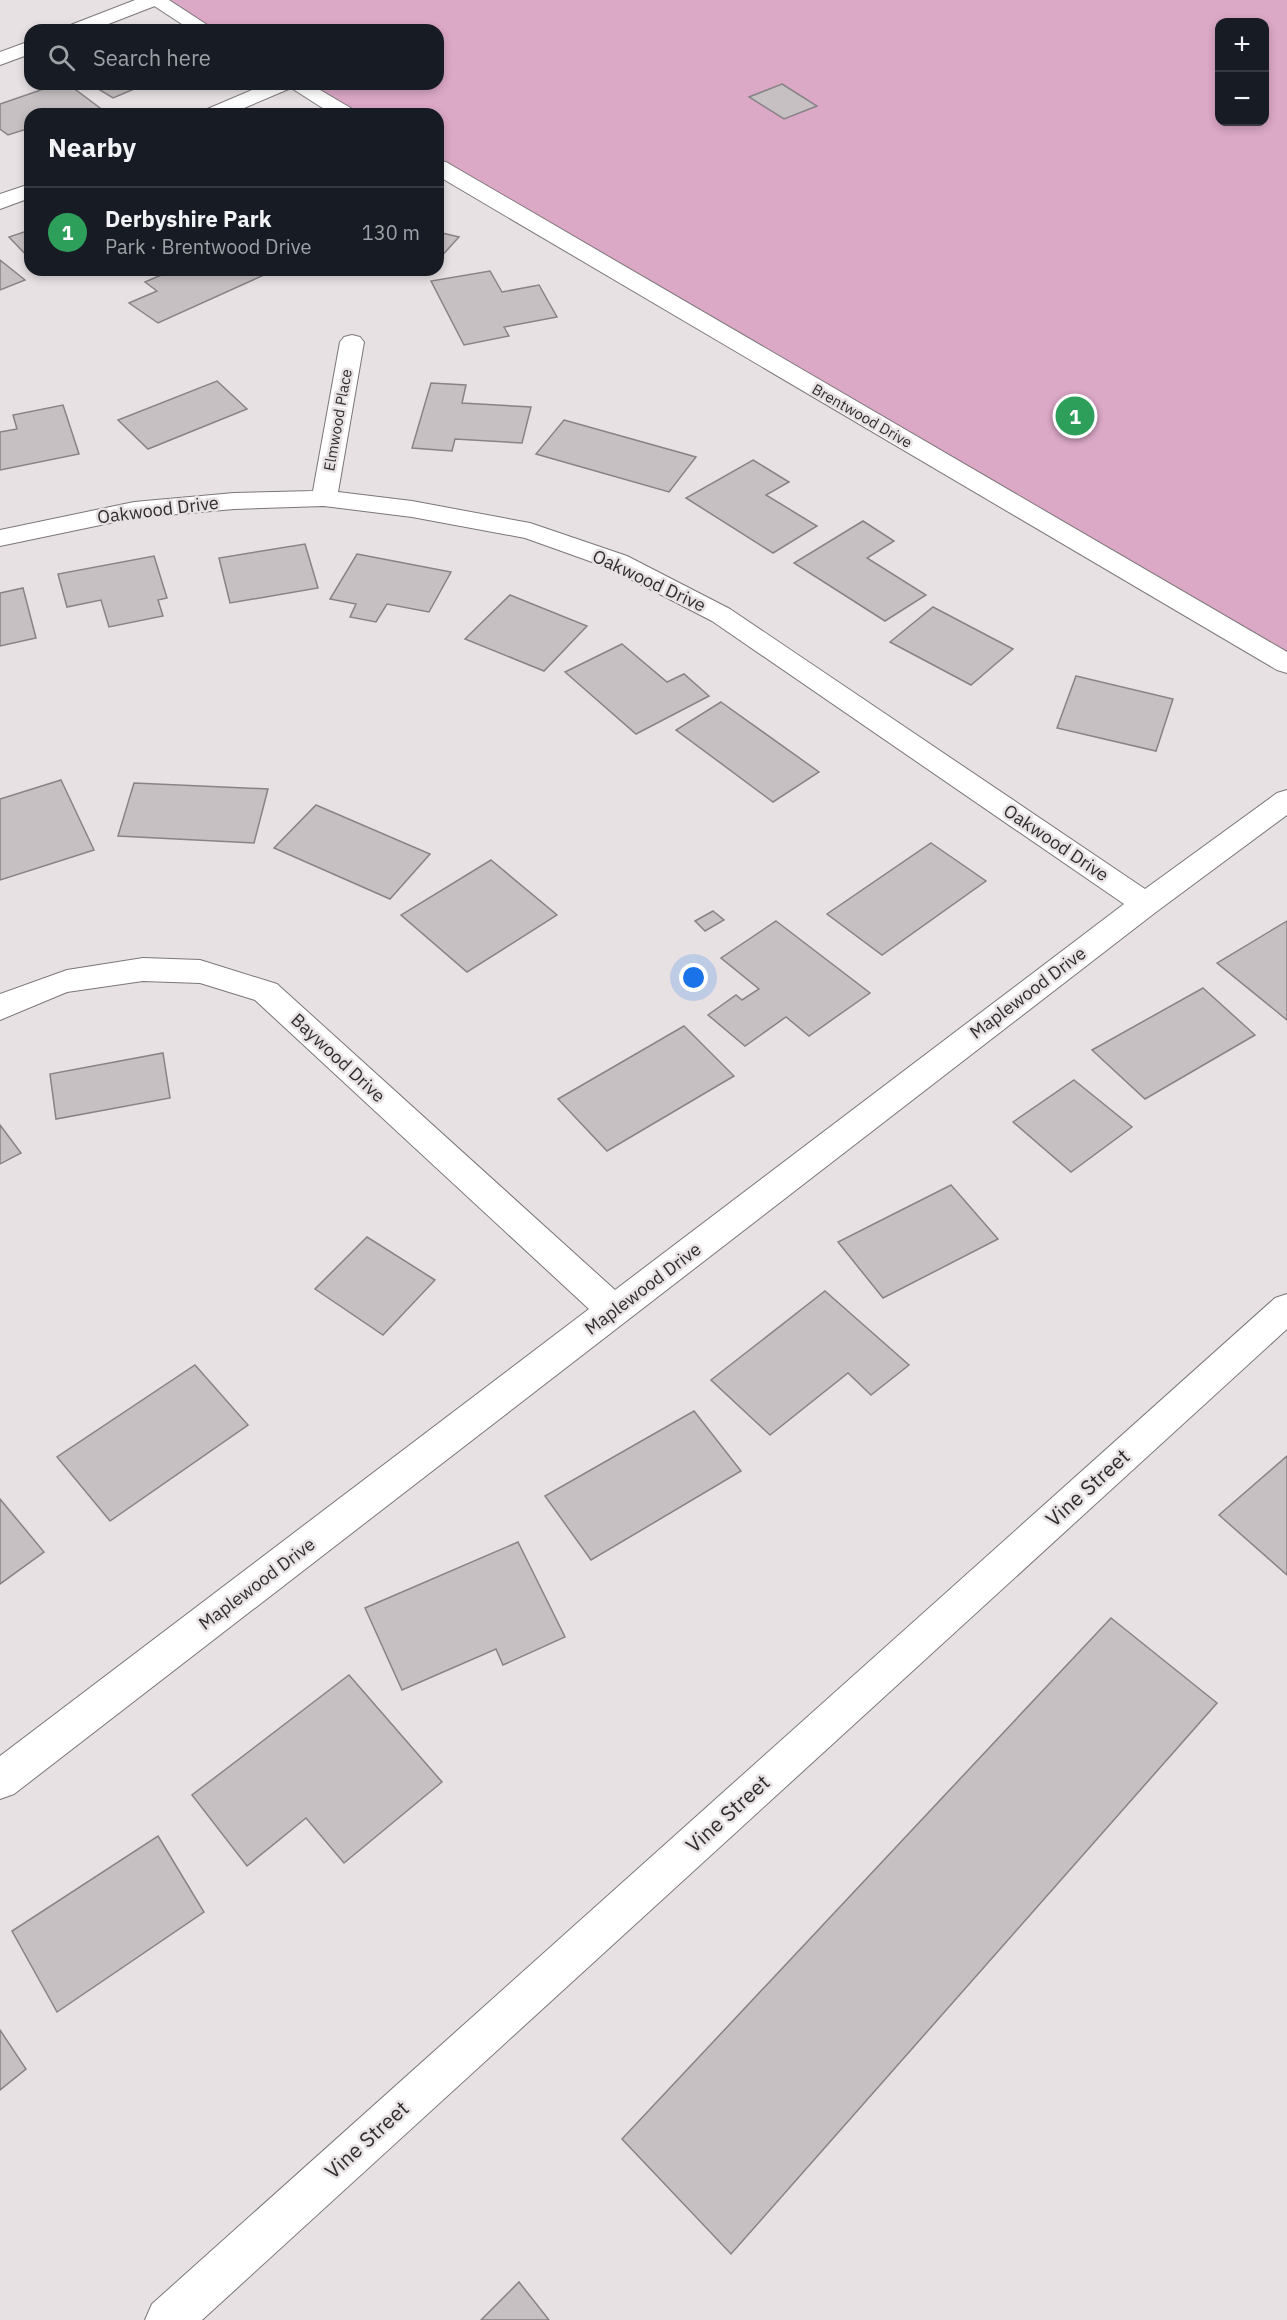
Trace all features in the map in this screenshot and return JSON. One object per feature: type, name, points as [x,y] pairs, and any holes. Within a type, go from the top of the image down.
[{"type":"street","points":[[91,24],[154,0],[195,24]]},
{"type":"street","points":[[0,59],[24,49]]},
{"type":"street","points":[[226,108],[270,90]]},
{"type":"street","points":[[305,90],[337,108]]},
{"type":"street","name":"Brentwood Drive","points":[[444,171],[1287,664]]},
{"type":"street","points":[[0,202],[24,192]]},
{"type":"street","name":"Elmwood Place","points":[[324,498],[352,342]]},
{"type":"street","name":"Oakwood Drive","points":[[0,538],[134,510],[234,501],[324,498],[412,509],[530,531],[618,562],[720,615],[1145,903]]},
{"type":"street","name":"Maplewood Drive","points":[[0,1780],[1145,903],[1287,800]]},
{"type":"street","name":"Baywood Drive","points":[[0,1008],[26,993],[116,971],[193,970],[266,992],[614,1311]]},
{"type":"street","name":"Vine Street","points":[[168,2320],[1287,1308]]},
{"type":"shaded area","points":[[155,0],[1287,0],[1287,664],[444,171],[444,108],[337,108],[305,90],[444,90],[444,24],[195,24]]},
{"type":"building","points":[[782,84],[817,106],[784,119],[749,97]]},
{"type":"building","points":[[41,90],[76,90],[100,108],[24,108],[24,130],[8,135],[0,129],[0,104]]},
{"type":"building","points":[[100,90],[132,90],[113,98]]},
{"type":"building","points":[[24,232],[24,253],[9,237]]},
{"type":"building","points":[[444,233],[459,237],[444,253]]},
{"type":"building","points":[[0,260],[25,280],[0,290]]},
{"type":"building","points":[[490,271],[502,292],[539,285],[557,317],[504,327],[509,336],[464,345],[431,281]]},
{"type":"building","points":[[159,276],[262,276],[158,323],[129,303],[157,291],[145,282]]},
{"type":"building","points":[[217,381],[247,409],[148,449],[118,420]]},
{"type":"building","points":[[431,383],[466,385],[462,403],[531,407],[522,443],[455,439],[452,451],[412,448]]},
{"type":"building","points":[[63,405],[79,454],[0,470],[0,432],[17,429],[13,415]]},
{"type":"building","points":[[564,420],[696,457],[669,492],[536,454]]},
{"type":"building","points":[[753,460],[789,482],[766,495],[817,526],[773,553],[686,498]]},
{"type":"building","points":[[863,521],[894,541],[867,558],[926,595],[885,621],[794,563]]},
{"type":"building","points":[[305,544],[318,588],[230,603],[219,558]]},
{"type":"building","points":[[357,554],[451,572],[429,612],[387,604],[376,622],[350,617],[356,604],[330,599]]},
{"type":"building","points":[[154,556],[167,598],[158,600],[163,616],[109,627],[101,600],[67,607],[58,574]]},
{"type":"building","points":[[23,588],[36,638],[0,646],[0,593]]},
{"type":"building","points":[[510,595],[587,626],[544,671],[465,639]]},
{"type":"building","points":[[933,607],[1013,649],[971,685],[890,642]]},
{"type":"building","points":[[622,644],[667,682],[684,674],[709,696],[636,734],[565,672]]},
{"type":"building","points":[[1076,676],[1173,699],[1156,751],[1057,728]]},
{"type":"building","points":[[721,702],[819,772],[773,802],[676,730]]},
{"type":"building","points":[[61,780],[94,850],[0,880],[0,799]]},
{"type":"building","points":[[134,783],[268,789],[254,843],[118,836]]},
{"type":"building","points":[[316,805],[430,854],[390,899],[274,848]]},
{"type":"building","points":[[931,843],[986,881],[882,955],[827,914]]},
{"type":"building","points":[[491,860],[557,915],[467,972],[401,915]]},
{"type":"building","points":[[713,911],[724,920],[705,931],[695,921]]},
{"type":"building","points":[[776,921],[870,993],[809,1036],[786,1017],[745,1046],[708,1015],[736,995],[742,1000],[759,989],[721,958]]},
{"type":"building","points":[[1287,921],[1287,1020],[1217,963]]},
{"type":"building","points":[[1203,988],[1255,1035],[1145,1099],[1092,1050]]},
{"type":"building","points":[[684,1026],[734,1076],[607,1151],[558,1099]]},
{"type":"building","points":[[163,1053],[170,1098],[56,1119],[50,1074]]},
{"type":"building","points":[[1074,1080],[1132,1127],[1071,1172],[1013,1122]]},
{"type":"building","points":[[0,1125],[21,1153],[0,1164]]},
{"type":"building","points":[[951,1185],[998,1239],[883,1298],[838,1242]]},
{"type":"building","points":[[367,1237],[435,1280],[383,1335],[315,1289]]},
{"type":"building","points":[[825,1291],[909,1365],[871,1395],[848,1373],[770,1435],[711,1380]]},
{"type":"building","points":[[195,1365],[248,1425],[110,1521],[57,1457]]},
{"type":"building","points":[[694,1411],[741,1471],[591,1560],[545,1496]]},
{"type":"building","points":[[1287,1456],[1287,1575],[1219,1515]]},
{"type":"building","points":[[0,1499],[44,1552],[0,1584]]},
{"type":"building","points":[[518,1542],[565,1637],[503,1665],[496,1649],[402,1690],[365,1608]]},
{"type":"building","points":[[1111,1618],[1217,1703],[731,2254],[622,2139]]},
{"type":"building","points":[[349,1675],[442,1782],[344,1863],[306,1818],[247,1866],[192,1795]]},
{"type":"building","points":[[158,1836],[204,1912],[57,2012],[12,1931]]},
{"type":"building","points":[[0,2030],[26,2069],[0,2090]]},
{"type":"building","points":[[519,2282],[549,2320],[481,2320]]},
{"type":"place","name":"Derbyshire Park","points":[[1075,416]]}]
